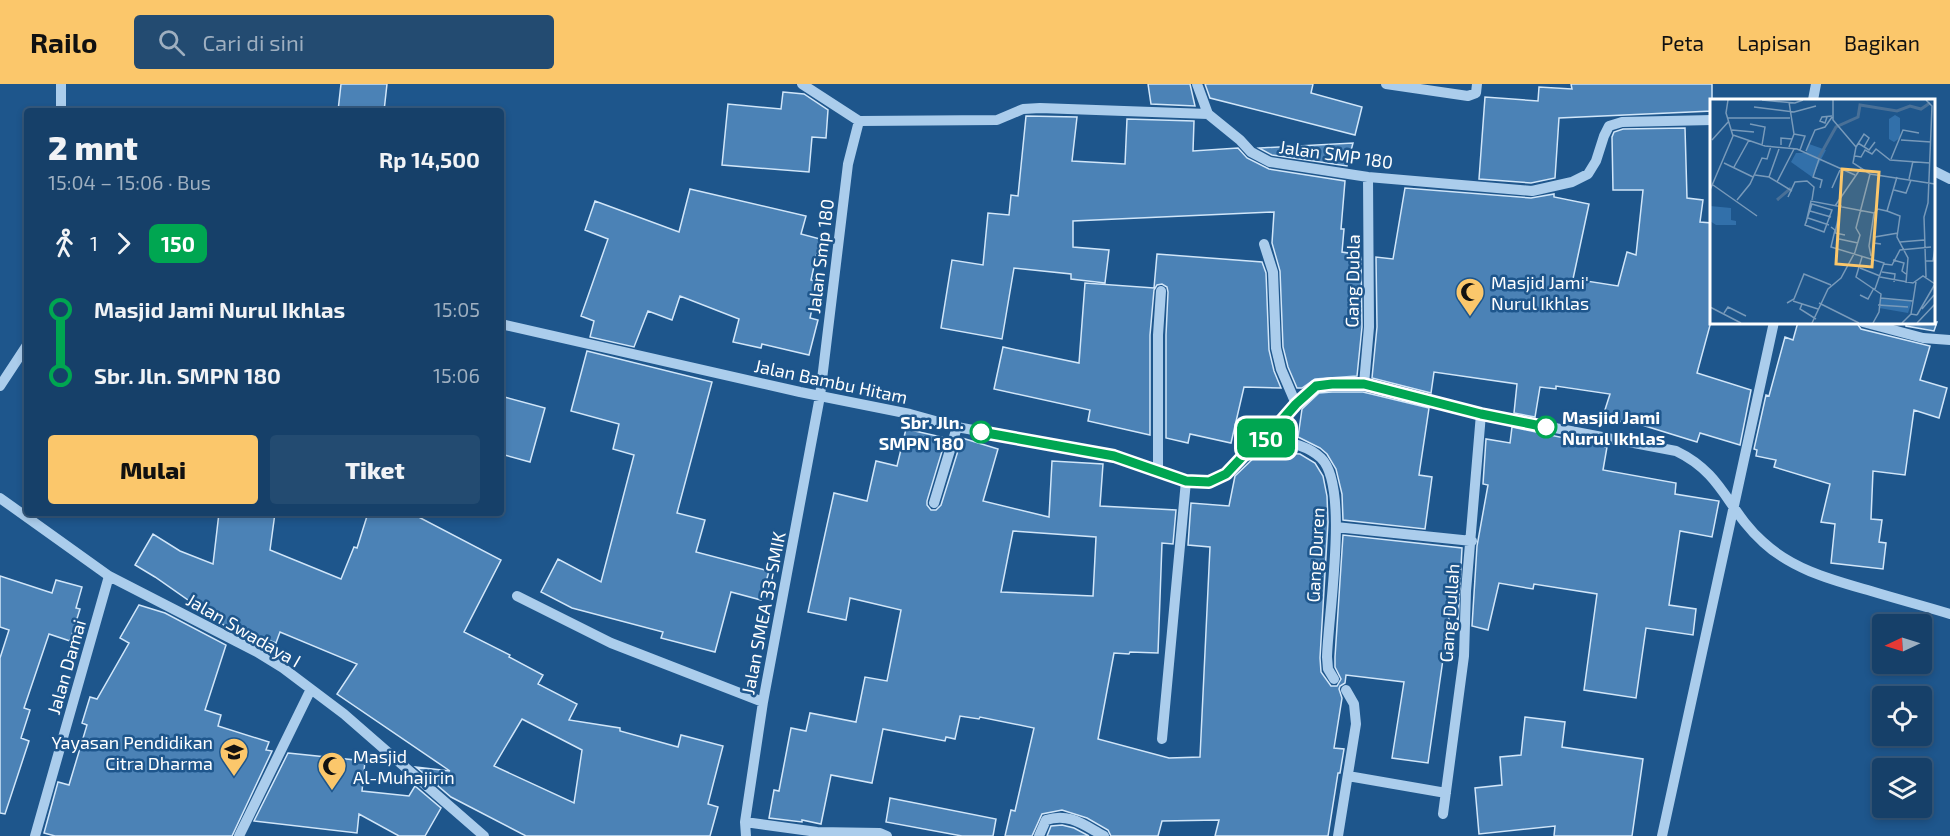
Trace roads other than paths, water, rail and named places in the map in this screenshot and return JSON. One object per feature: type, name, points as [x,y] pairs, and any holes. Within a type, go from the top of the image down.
[{"type":"street","points":[[61,84],[61,108]]},
{"type":"street","points":[[802,84],[859,121],[997,120],[1023,109],[1040,108],[1208,114],[1197,84]]},
{"type":"street","points":[[1386,84],[1468,96],[1476,93],[1477,84]]},
{"type":"street","points":[[1814,99],[1816,84]]},
{"type":"street","name":"Jalan SMP 180","points":[[1208,114],[1251,152],[1270,162],[1368,177],[1532,191],[1572,182],[1588,174],[1596,161],[1609,126],[1623,122],[1710,120]]},
{"type":"street","name":"Jalan Smp 180","points":[[820,396],[848,164],[859,121]]},
{"type":"street","points":[[1935,172],[1950,179]]},
{"type":"street","name":"Gang Dubla","points":[[1364,384],[1369,327],[1368,177]]},
{"type":"street","points":[[1264,244],[1273,272],[1276,348],[1281,369],[1296,404]]},
{"type":"street","points":[[1158,472],[1158,335],[1161,291]]},
{"type":"street","points":[[1662,836],[1774,324]]},
{"type":"street","points":[[1870,324],[1923,338],[1950,340]]},
{"type":"street","name":"Jalan Bambu Hitam","points":[[504,325],[910,414],[957,427],[1114,456],[1186,481],[1209,482],[1226,474],[1243,456],[1266,438],[1296,404],[1316,386],[1364,384],[1481,414],[1676,452],[1705,468],[1719,484],[1749,528],[1765,544],[1787,560],[1821,577],[1950,614]]},
{"type":"street","points":[[0,386],[24,350]]},
{"type":"street","name":"Jalan SMEA 33-SMIK","points":[[746,836],[745,822],[763,702],[820,396]]},
{"type":"street","name":"Gang Dullah","points":[[1443,814],[1464,656],[1466,591],[1481,414]]},
{"type":"street","points":[[934,503],[957,427]]},
{"type":"street","name":"Gang Duren","points":[[1266,438],[1305,447],[1323,459],[1333,481],[1336,527],[1327,645],[1328,669],[1334,679]]},
{"type":"street","points":[[1162,740],[1186,481]]},
{"type":"street","name":"Jalan Swadaya I","points":[[0,498],[24,515]]},
{"type":"street","name":"Jalan Swadaya I","points":[[25,516],[109,576],[283,668],[344,714],[484,836]]},
{"type":"street","points":[[1336,527],[1472,541]]},
{"type":"street","name":"Jalan Damai","points":[[35,836],[109,576]]},
{"type":"street","points":[[517,597],[611,643],[763,702]]},
{"type":"street","points":[[239,836],[311,689]]},
{"type":"street","points":[[1338,836],[1356,713],[1352,698],[1346,690]]},
{"type":"street","points":[[1348,776],[1446,793]]},
{"type":"street","points":[[1039,836],[1046,820],[1063,818],[1085,823],[1104,836]]},
{"type":"street","points":[[745,822],[817,832],[880,833],[887,836]]},
{"type":"place","name":"Masjid Jami' Nurul Ikhlas","points":[[1470,318]]},
{"type":"place","name":"Masjid Jami Nurul Ikhlas","points":[[1546,427]]},
{"type":"place","name":"Sbr. Jln. SMPN 180","points":[[981,432]]},
{"type":"place","name":"Yayasan Pendidikan Citra Dharma","points":[[234,778]]},
{"type":"place","name":"Masjid Al-Muhajirin","points":[[332,792]]}]
